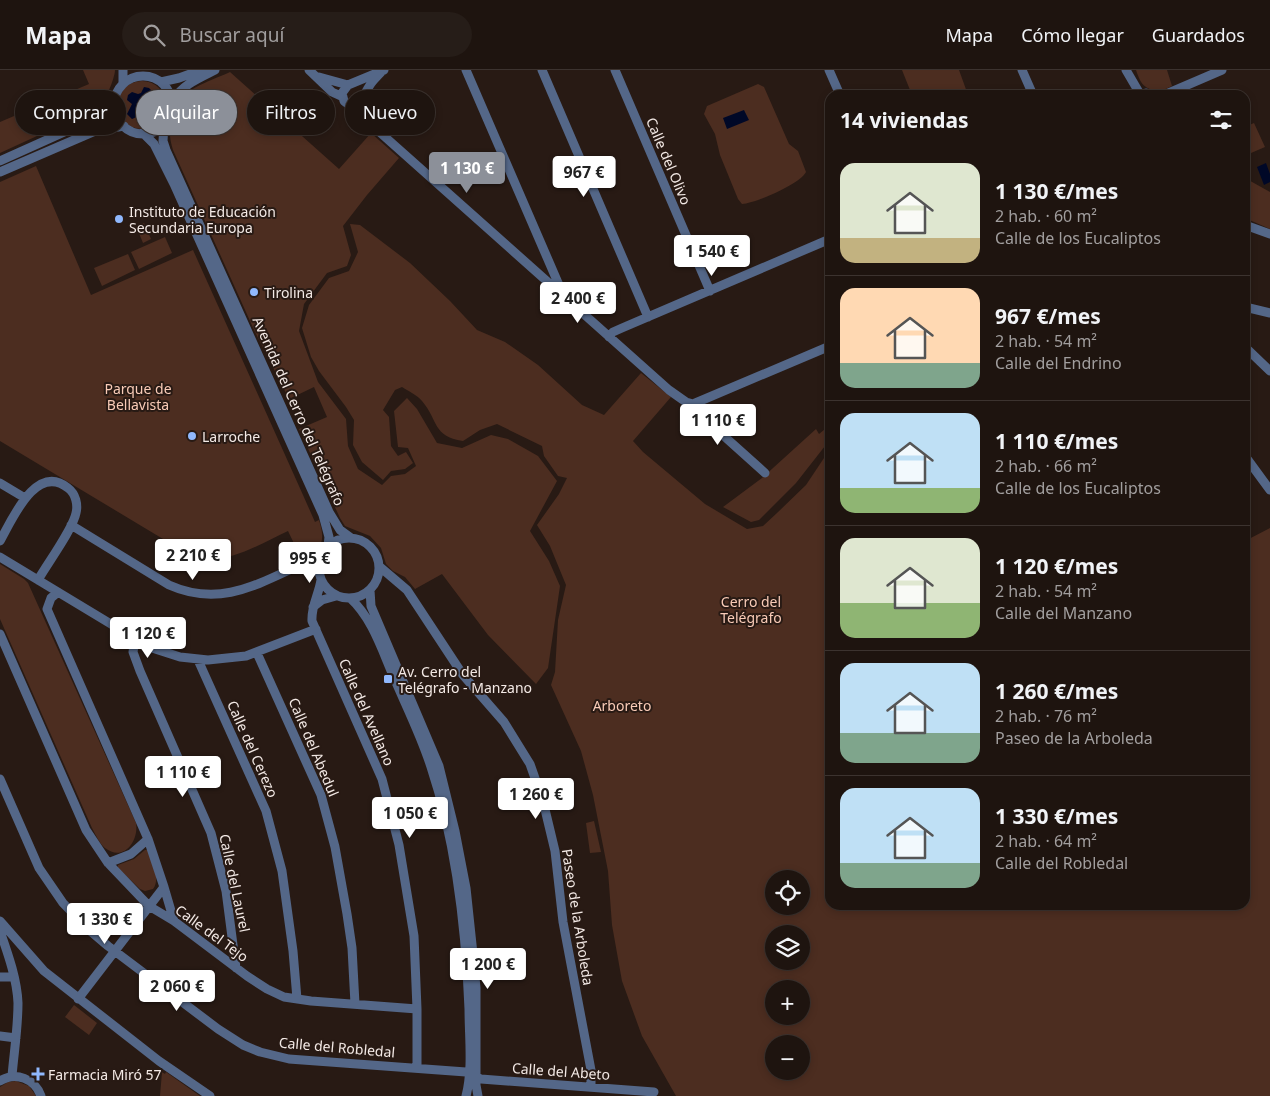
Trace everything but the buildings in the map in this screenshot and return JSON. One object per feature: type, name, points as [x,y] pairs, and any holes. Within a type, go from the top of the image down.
[{"type":"street","points":[[123,70],[123,84]]},
{"type":"street","points":[[161,82],[202,70]]},
{"type":"street","points":[[179,90],[215,70]]},
{"type":"street","points":[[309,70],[345,102]]},
{"type":"street","points":[[343,98],[344,88],[384,70]]},
{"type":"street","points":[[367,90],[384,70]]},
{"type":"street","points":[[466,70],[563,294]]},
{"type":"street","points":[[542,70],[648,317]]},
{"type":"street","points":[[829,70],[838,90]]},
{"type":"street","points":[[1022,70],[1031,90]]},
{"type":"street","points":[[1126,70],[1137,90]]},
{"type":"street","points":[[1174,90],[1204,74],[1222,70]]},
{"type":"street","name":"Calle del Olivo","points":[[618,71],[710,291]]},
{"type":"street","points":[[118,90],[136,73],[161,82],[167,90]]},
{"type":"street","points":[[316,76],[357,84],[362,90]]},
{"type":"street","points":[[0,161],[58,135]]},
{"type":"street","points":[[0,172],[86,135]]},
{"type":"street","name":"Avenida del Cerro del Telégrafo","points":[[145,135],[160,152],[323,516],[329,537],[326,549]]},
{"type":"street","name":"Avenida del Cerro del Telégrafo","points":[[163,135],[166,150],[332,518],[340,530],[351,538]]},
{"type":"street","points":[[383,135],[669,390],[686,402],[693,404],[825,348]]},
{"type":"street","points":[[1250,227],[1270,234]]},
{"type":"street","points":[[610,337],[613,332],[825,241]]},
{"type":"street","points":[[547,280],[551,279],[554,272]]},
{"type":"street","points":[[1250,308],[1270,313]]},
{"type":"street","points":[[1250,352],[1270,372]]},
{"type":"street","points":[[693,404],[696,411],[766,473]]},
{"type":"street","points":[[1250,463],[1270,490]]},
{"type":"street","points":[[0,541],[25,498],[37,486],[49,482],[62,485],[73,494],[77,504],[76,515],[38,580]]},
{"type":"street","points":[[0,483],[25,498]]},
{"type":"street","points":[[71,525],[169,585],[184,591],[201,594],[233,593],[249,588],[316,558],[335,541],[351,538],[362,540],[371,547],[377,556],[380,567],[373,586],[371,606],[439,766],[455,830],[466,888],[476,988],[478,1096]]},
{"type":"street","points":[[326,549],[320,561],[319,572],[325,586],[336,596]]},
{"type":"street","points":[[0,557],[136,640],[164,653],[198,660],[227,660],[258,653],[316,629]]},
{"type":"street","name":"Paseo de la Arboleda","points":[[380,567],[402,584],[463,675],[504,722],[530,764],[543,800],[555,851],[563,922],[591,1070],[591,1087]]},
{"type":"street","points":[[312,607],[320,590],[321,580]]},
{"type":"street","points":[[312,607],[322,600],[336,596],[350,598],[360,596],[373,586],[387,581],[402,584]]},
{"type":"street","points":[[58,592],[51,598],[47,609],[148,838],[174,921]]},
{"type":"street","points":[[350,598],[366,617],[382,649],[422,741],[439,795],[463,923],[468,989],[469,1073],[466,1096]]},
{"type":"street","name":"Calle del Avellano","points":[[312,607],[312,621],[382,779],[399,845],[414,936],[417,1009],[416,1068]]},
{"type":"street","name":"Calle del Tejo","points":[[0,634],[86,830],[108,863],[149,906],[174,921],[267,990],[297,999],[417,1009]]},
{"type":"street","name":"Calle del Laurel","points":[[136,640],[133,652],[140,671],[211,833],[226,891],[236,968]]},
{"type":"street","name":"Calle del Abedul","points":[[258,653],[322,795],[335,847],[347,914],[352,948],[355,1004]]},
{"type":"street","name":"Calle del Cerezo","points":[[198,660],[266,811],[282,871],[293,951],[297,999]]},
{"type":"street","name":"Calle del Robledal","points":[[0,779],[39,868],[62,903],[88,929],[115,951],[218,1029],[243,1045],[260,1052],[289,1058],[469,1073]]},
{"type":"street","points":[[108,863],[131,854],[148,838]]},
{"type":"street","points":[[78,999],[164,887]]},
{"type":"street","points":[[0,921],[44,971],[159,1061],[210,1096]]},
{"type":"street","points":[[0,931],[14,977],[18,1001],[12,1076]]},
{"type":"street","points":[[4,941],[14,938]]},
{"type":"street","points":[[0,977],[14,977]]},
{"type":"street","points":[[0,1036],[16,1038]]},
{"type":"street","name":"Calle del Abeto","points":[[469,1073],[477,1078],[654,1092]]},
{"type":"street","points":[[0,1081],[12,1076],[28,1079],[42,1096]]},
{"type":"green space","points":[[83,70],[115,70],[109,90],[75,90],[89,84]]},
{"type":"green space","points":[[902,70],[959,70],[966,90],[910,90]]},
{"type":"green space","points":[[1136,70],[1167,70],[1172,86],[1163,90],[1153,90],[1144,85]]},
{"type":"green space","points":[[230,72],[250,90],[247,90],[247,135],[301,135],[339,169],[369,135],[373,135],[399,158],[343,226],[351,255],[347,266],[327,273],[304,304],[299,331],[318,382],[346,419],[348,446],[358,469],[382,485],[391,476],[405,474],[416,466],[408,448],[398,447],[394,411],[407,398],[417,409],[437,443],[462,448],[491,435],[508,439],[538,456],[557,481],[530,531],[549,561],[560,586],[548,668],[536,684],[488,635],[442,574],[415,589],[405,577],[393,571],[386,564],[381,548],[370,536],[345,526],[340,518],[299,429],[327,417],[314,387],[289,399],[255,332],[173,150],[170,135],[237,135],[237,90],[192,90]]},
{"type":"green space","points":[[137,81],[151,82],[161,90],[136,90],[136,129],[128,125],[126,123],[126,90],[123,90],[128,85]]},
{"type":"green space","points":[[758,84],[764,87],[789,144],[798,151],[806,172],[795,182],[777,192],[742,204],[738,199],[720,155],[715,134],[704,114],[707,106]]},
{"type":"green space","points":[[15,116],[15,135],[39,135],[0,153],[0,122]]},
{"type":"green space","points":[[1254,123],[1265,147],[1251,153],[1250,152],[1250,125]]},
{"type":"green space","name":"Parque de Bellavista","points":[[36,166],[91,295],[193,250],[315,522],[319,520],[322,540],[314,552],[301,558],[288,531],[242,553],[218,559],[193,557],[0,441],[0,182]]},
{"type":"green space","points":[[1250,181],[1270,192],[1270,229],[1250,220]]},
{"type":"green space","points":[[144,223],[151,239],[143,243],[136,226]]},
{"type":"green space","points":[[350,224],[360,225],[410,263],[477,330],[505,342],[538,365],[582,405],[604,415],[641,373],[671,397],[633,441],[643,452],[705,504],[747,529],[763,526],[806,485],[825,456],[825,910],[1250,910],[1250,538],[1270,528],[1270,1096],[676,1096],[642,1036],[622,981],[612,925],[608,871],[593,795],[581,751],[551,685],[555,672],[558,620],[566,585],[550,546],[537,525],[559,494],[567,478],[558,476],[544,456],[542,446],[497,424],[480,430],[463,441],[453,439],[437,427],[422,401],[402,387],[395,390],[383,410],[389,417],[391,446],[398,456],[406,452],[413,463],[405,469],[391,471],[383,480],[362,462],[353,445],[354,420],[311,357],[302,328],[309,305],[329,278],[349,271],[358,252]]},
{"type":"green space","points":[[165,237],[172,253],[139,269],[131,252]]},
{"type":"green space","points":[[128,254],[135,270],[102,286],[94,268]]},
{"type":"green space","points":[[816,429],[819,434],[825,429],[825,446],[796,483],[759,520],[751,522],[723,507],[762,478]]},
{"type":"green space","points":[[0,564],[28,583],[136,823],[135,837],[124,851],[112,852],[103,846],[96,836],[0,619]]},
{"type":"green space","points":[[594,821],[601,852],[590,853],[586,823]]},
{"type":"green space","points":[[145,850],[148,850],[152,860],[156,880],[153,889],[145,891],[140,889],[118,868],[118,865],[134,859]]},
{"type":"green space","points":[[74,1005],[97,1023],[89,1035],[65,1017]]},
{"type":"green space","points":[[162,1072],[165,1074],[166,1072],[200,1096],[160,1096]]},
{"type":"green space","points":[[16,1081],[29,1086],[36,1096],[0,1096],[0,1087],[8,1082]]},
{"type":"water","points":[[144,87],[151,90],[142,90]]},
{"type":"water","points":[[132,92],[136,93],[136,117],[132,119],[127,114],[132,104],[127,100],[128,95]]},
{"type":"water","points":[[744,110],[749,120],[727,129],[723,118]]},
{"type":"water","points":[[1266,163],[1270,174],[1270,182],[1264,185],[1257,167]]},
{"type":"place","name":"Instituto de Educación Secundaria Europa","points":[[119,219]]},
{"type":"place","name":"Tirolina","points":[[254,292]]},
{"type":"place","name":"Larroche","points":[[192,436]]},
{"type":"place","name":"Av. Cerro del Telégrafo - Manzano","points":[[388,679]]},
{"type":"place","name":"Farmacia Miró 57","points":[[38,1074]]},
{"type":"park label","name":"Cerro del Telégrafo","points":[[751,610]]},
{"type":"park label","name":"Arboreto","points":[[622,705]]}]
